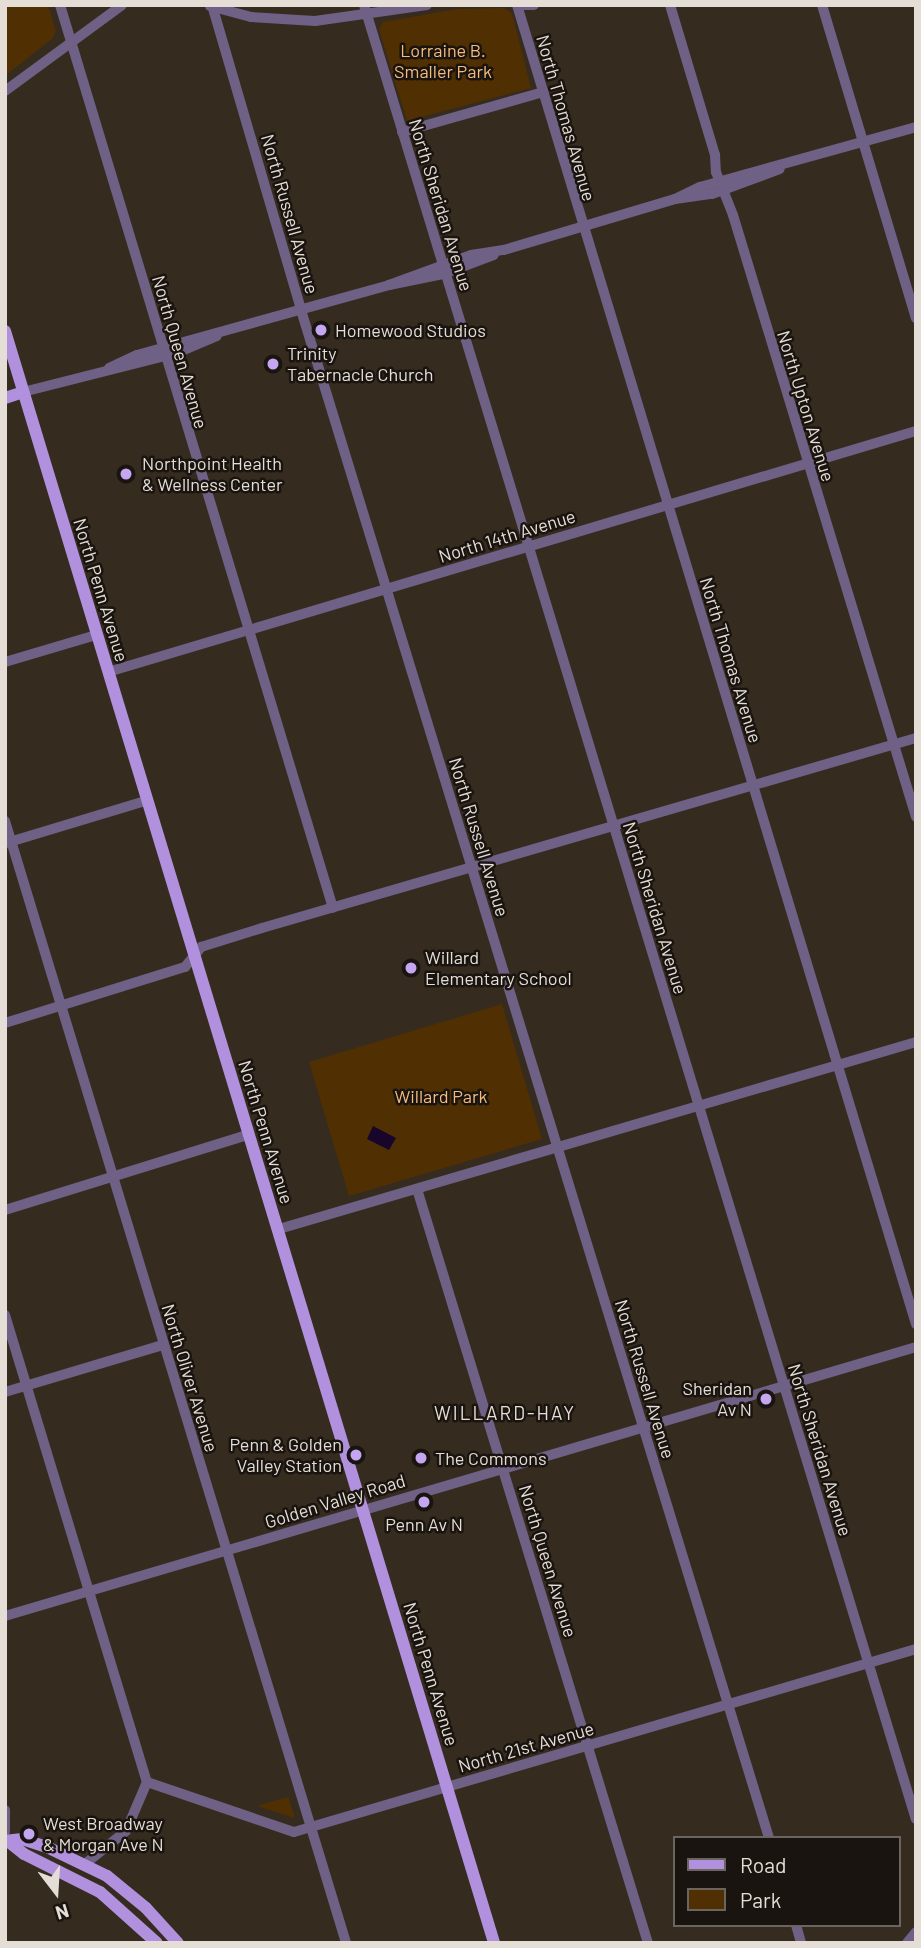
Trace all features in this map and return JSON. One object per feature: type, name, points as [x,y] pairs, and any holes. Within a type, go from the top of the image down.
[{"type":"main road","name":"North Penn Avenue","points":[[5,331],[494,1943]]},
{"type":"main road","points":[[5,398],[23,392]]},
{"type":"main road","points":[[7,1838],[22,1839],[85,1864],[129,1893],[178,1943]]},
{"type":"main road","points":[[7,1838],[24,1854],[100,1892],[157,1943]]},
{"type":"street","name":"North Queen Avenue","points":[[60,5],[162,352],[333,908]]},
{"type":"street","points":[[5,91],[122,5]]},
{"type":"street","name":"North Sheridan Avenue","points":[[364,5],[442,269],[916,1819]]},
{"type":"street","points":[[211,6],[294,21],[367,16],[427,5]]},
{"type":"street","name":"North Thomas Avenue","points":[[517,5],[581,227],[916,1324]]},
{"type":"street","points":[[523,5],[534,5]]},
{"type":"street","name":"North Upton Avenue","points":[[670,5],[720,186],[916,817]]},
{"type":"street","points":[[822,5],[860,144],[916,318]]},
{"type":"street","name":"North Russell Avenue","points":[[211,6],[301,310],[768,1836]]},
{"type":"street","points":[[402,132],[543,92]]},
{"type":"street","points":[[23,392],[916,127]]},
{"type":"street","name":"North 14th Avenue","points":[[108,672],[916,431]]},
{"type":"street","points":[[5,662],[96,635]]},
{"type":"street","points":[[5,1023],[185,967],[195,959],[201,947],[916,738]]},
{"type":"street","points":[[8,843],[148,800]]},
{"type":"street","name":"North Oliver Avenue","points":[[5,821],[8,843],[61,1006],[308,1829],[346,1943]]},
{"type":"street","points":[[279,1229],[916,1042]]},
{"type":"street","points":[[5,1210],[248,1135]]},
{"type":"street","name":"North Queen Avenue","points":[[417,1189],[648,1943]]},
{"type":"street","points":[[5,1315],[147,1782],[126,1831],[85,1864]]},
{"type":"street","points":[[5,1392],[163,1345]]},
{"type":"street","name":"Golden Valley Road","points":[[5,1616],[916,1347]]},
{"type":"street","name":"North 21st Avenue","points":[[147,1782],[294,1832],[916,1649]]},
{"type":"street","points":[[5,1810],[7,1838]]},
{"type":"street","points":[[907,1943],[916,1932]]},
{"type":"green space","points":[[5,5],[48,5],[56,31],[53,38],[5,76]]},
{"type":"green space","name":"Lorraine B. Smaller Park","points":[[504,8],[512,13],[531,88],[407,121],[379,29],[383,22],[457,9]]},
{"type":"green space","name":"Willard Park","points":[[502,1004],[542,1139],[349,1196],[309,1062]]},
{"type":"green space","points":[[288,1797],[295,1818],[257,1806]]},
{"type":"shaded area","points":[[373,1126],[396,1138],[389,1150],[367,1139]]},
{"type":"place","name":"Homewood Studios","points":[[321,330]]},
{"type":"place","name":"Trinity Tabernacle Church","points":[[273,364]]},
{"type":"place","name":"Northpoint Health & Wellness Center","points":[[126,474]]},
{"type":"place","name":"Willard Elementary School","points":[[411,968]]},
{"type":"place","name":"Sheridan Av N","points":[[766,1399]]},
{"type":"place","name":"Penn & Golden Valley Station","points":[[356,1455]]},
{"type":"place","name":"The Commons","points":[[421,1458]]},
{"type":"place","name":"Penn Av N","points":[[424,1502]]},
{"type":"place","name":"West Broadway & Morgan Ave N","points":[[29,1834]]},
{"type":"district","name":"WILLARD-HAY","points":[[505,1413]]}]
